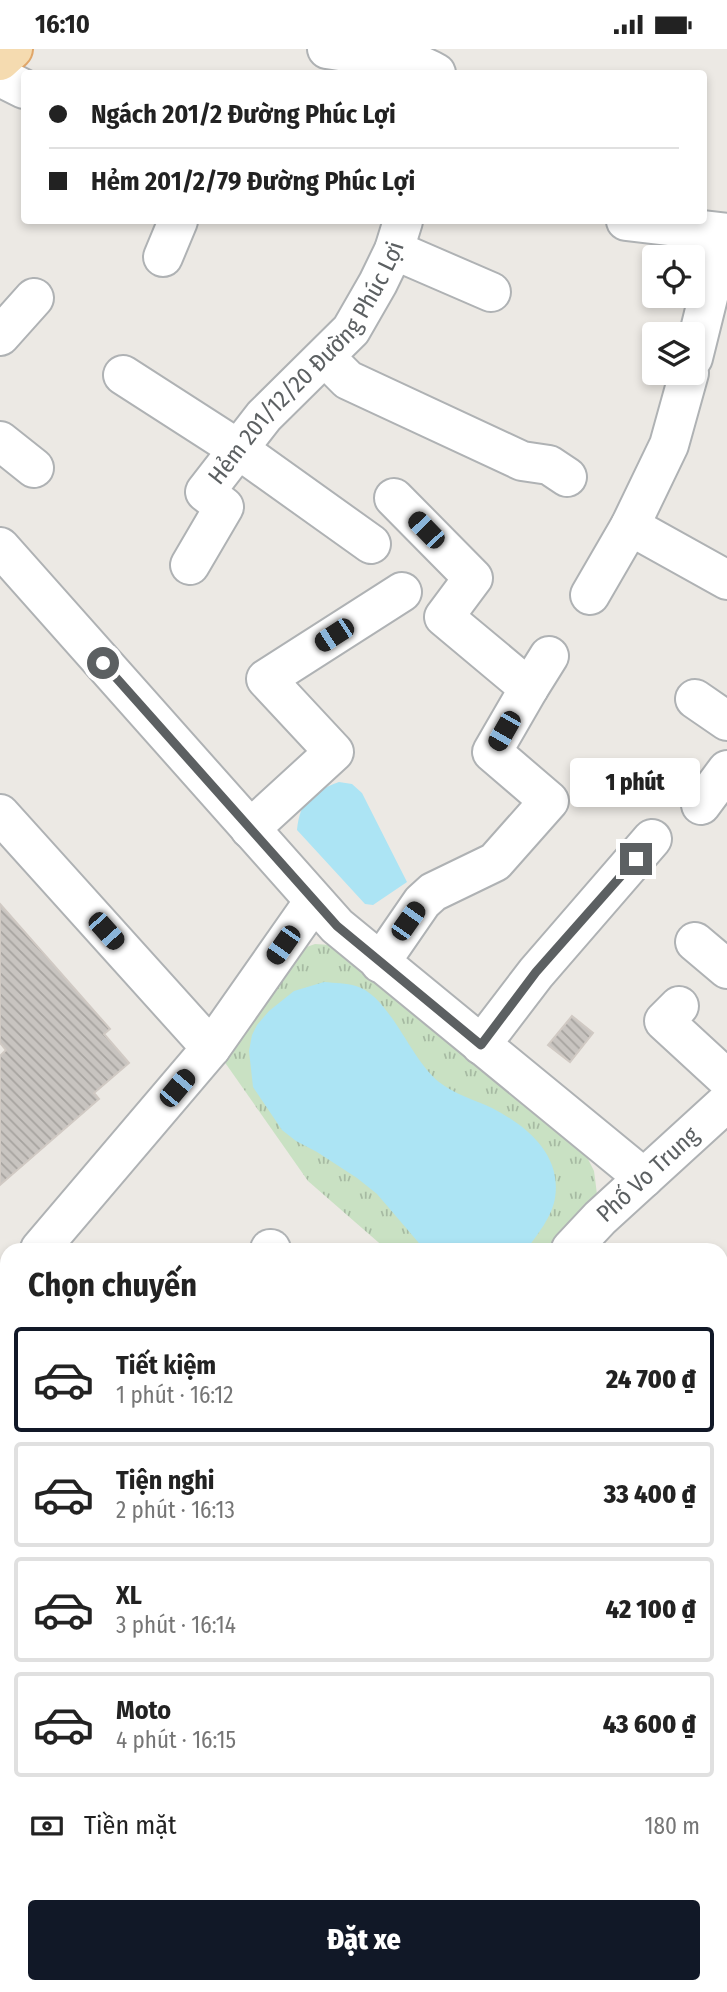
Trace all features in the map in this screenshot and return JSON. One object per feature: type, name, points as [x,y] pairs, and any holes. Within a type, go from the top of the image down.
[{"type":"main road","points":[[0,61],[13,49]]},
{"type":"street","points":[[339,50],[371,53],[421,65],[430,70]]},
{"type":"street","points":[[0,77],[21,88]]},
{"type":"street","points":[[163,257],[177,224]]},
{"type":"street","points":[[651,224],[726,233],[705,340]]},
{"type":"street","points":[[399,235],[491,292]]},
{"type":"street","name":"Hẻm 201/12/20 Đường Phúc Lợi","points":[[190,565],[224,507],[205,492],[264,416],[351,330],[378,283],[399,235]]},
{"type":"street","points":[[0,335],[34,298]]},
{"type":"street","points":[[325,357],[348,380],[522,461],[549,465],[566,477]]},
{"type":"street","points":[[124,375],[238,449],[371,544]]},
{"type":"street","points":[[590,595],[630,526],[668,445],[691,385]]},
{"type":"street","points":[[0,441],[34,468]]},
{"type":"street","points":[[380,963],[427,897],[495,862],[549,801],[492,753],[539,672],[444,617],[473,578],[394,498]]},
{"type":"street","points":[[630,526],[727,580]]},
{"type":"street","points":[[0,547],[337,926],[644,1178]]},
{"type":"street","points":[[250,829],[334,752],[266,679],[402,591]]},
{"type":"street","points":[[695,699],[727,721]]},
{"type":"street","points":[[701,805],[727,770]]},
{"type":"street","points":[[0,814],[211,1048]]},
{"type":"street","points":[[481,1045],[536,972],[652,839]]},
{"type":"street","points":[[45,1243],[211,1048],[314,901]]},
{"type":"street","points":[[695,942],[727,969]]},
{"type":"street","points":[[679,1006],[664,1021],[727,1079]]},
{"type":"street","name":"Phố Vo Trung","points":[[577,1243],[600,1218],[727,1102]]},
{"type":"green space","points":[[315,944],[330,945],[582,1147],[594,1171],[598,1202],[559,1243],[379,1243],[308,1181],[219,1054],[301,949]]},
{"type":"water","points":[[339,782],[352,784],[362,793],[407,882],[373,905],[365,904],[297,830],[304,804],[321,789]]},
{"type":"water","points":[[324,982],[352,985],[368,992],[390,1015],[419,1059],[439,1082],[505,1115],[529,1133],[547,1155],[556,1183],[553,1205],[531,1243],[419,1243],[377,1194],[282,1130],[253,1087],[249,1051],[257,1025],[269,1011],[294,991]]},
{"type":"building","points":[[0,904],[110,1029],[104,1034],[129,1063],[94,1093],[99,1099],[0,1185],[0,1056],[6,1050],[0,1043]]},
{"type":"building","points":[[572,1016],[593,1033],[570,1062],[548,1045]]},
{"type":"route","points":[[103,663],[337,926],[481,1045],[536,972],[636,859]]}]
